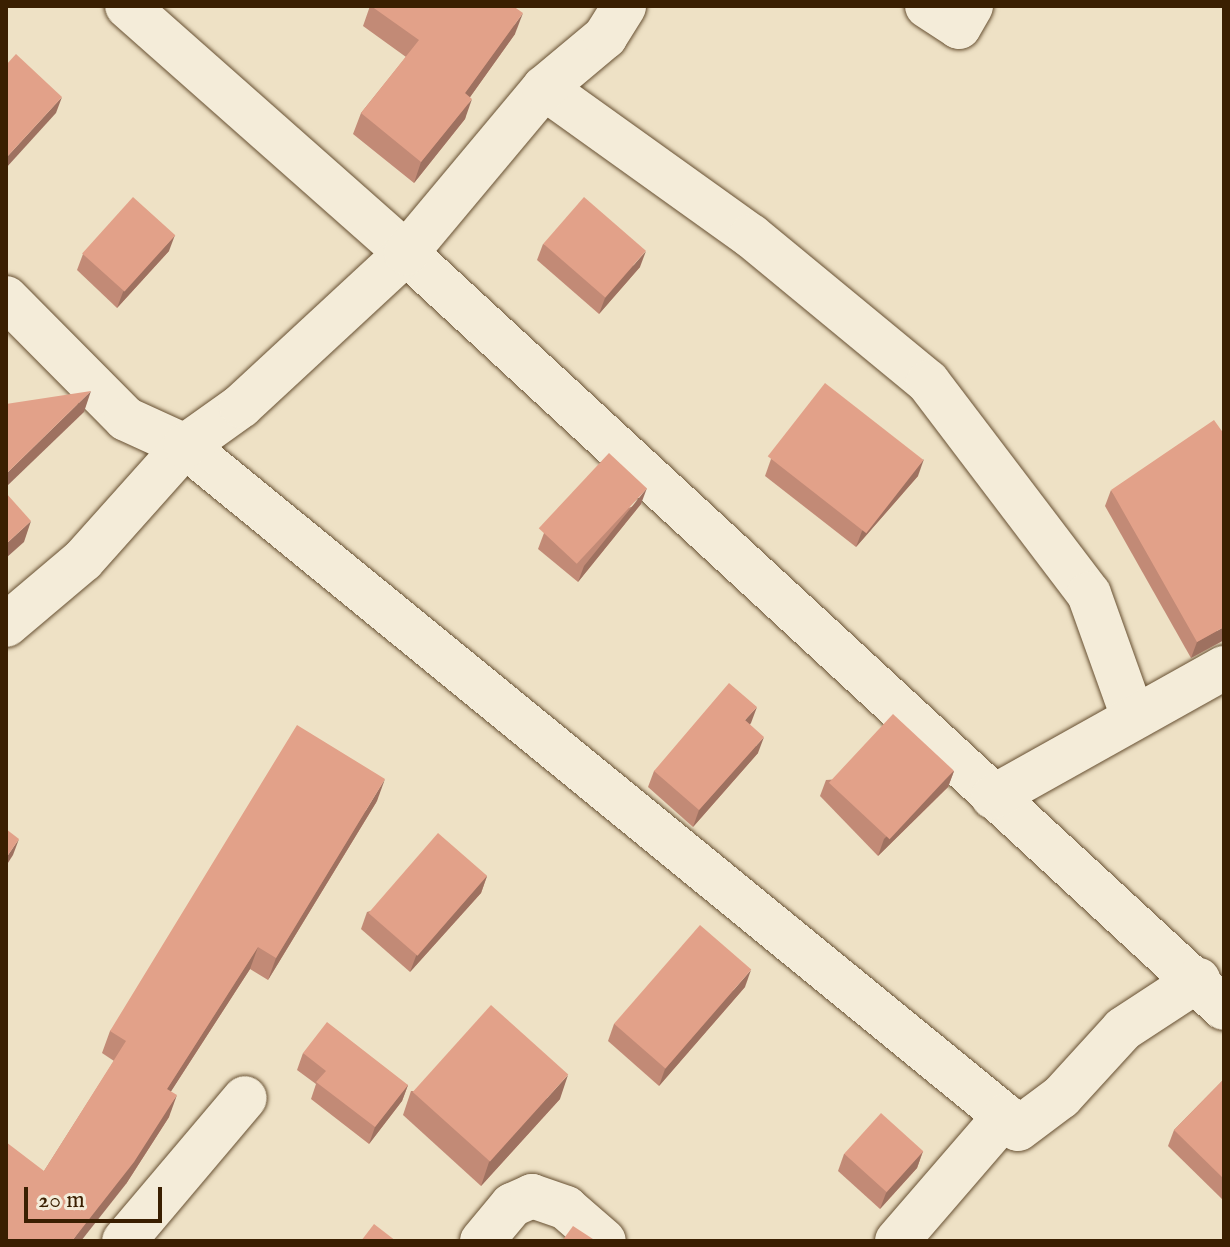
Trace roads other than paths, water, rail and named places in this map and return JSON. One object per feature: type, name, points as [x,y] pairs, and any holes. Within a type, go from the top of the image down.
[{"type":"street","points":[[6,298],[126,419],[185,446],[1018,1129],[1061,1097],[1123,1029],[1211,994],[993,797],[406,253],[127,6]]},
{"type":"street","points":[[6,625],[83,560],[185,446],[241,406],[406,253],[544,88],[605,37],[624,6]]},
{"type":"street","points":[[927,6],[959,27],[971,6]]},
{"type":"street","points":[[544,88],[751,236],[928,382],[1089,594],[1133,717]]},
{"type":"street","points":[[993,797],[1224,668]]},
{"type":"street","points":[[124,1241],[245,1098]]},
{"type":"street","points":[[897,1241],[1005,1116]]},
{"type":"street","points":[[482,1241],[512,1205],[532,1196],[566,1208],[604,1241]]}]
